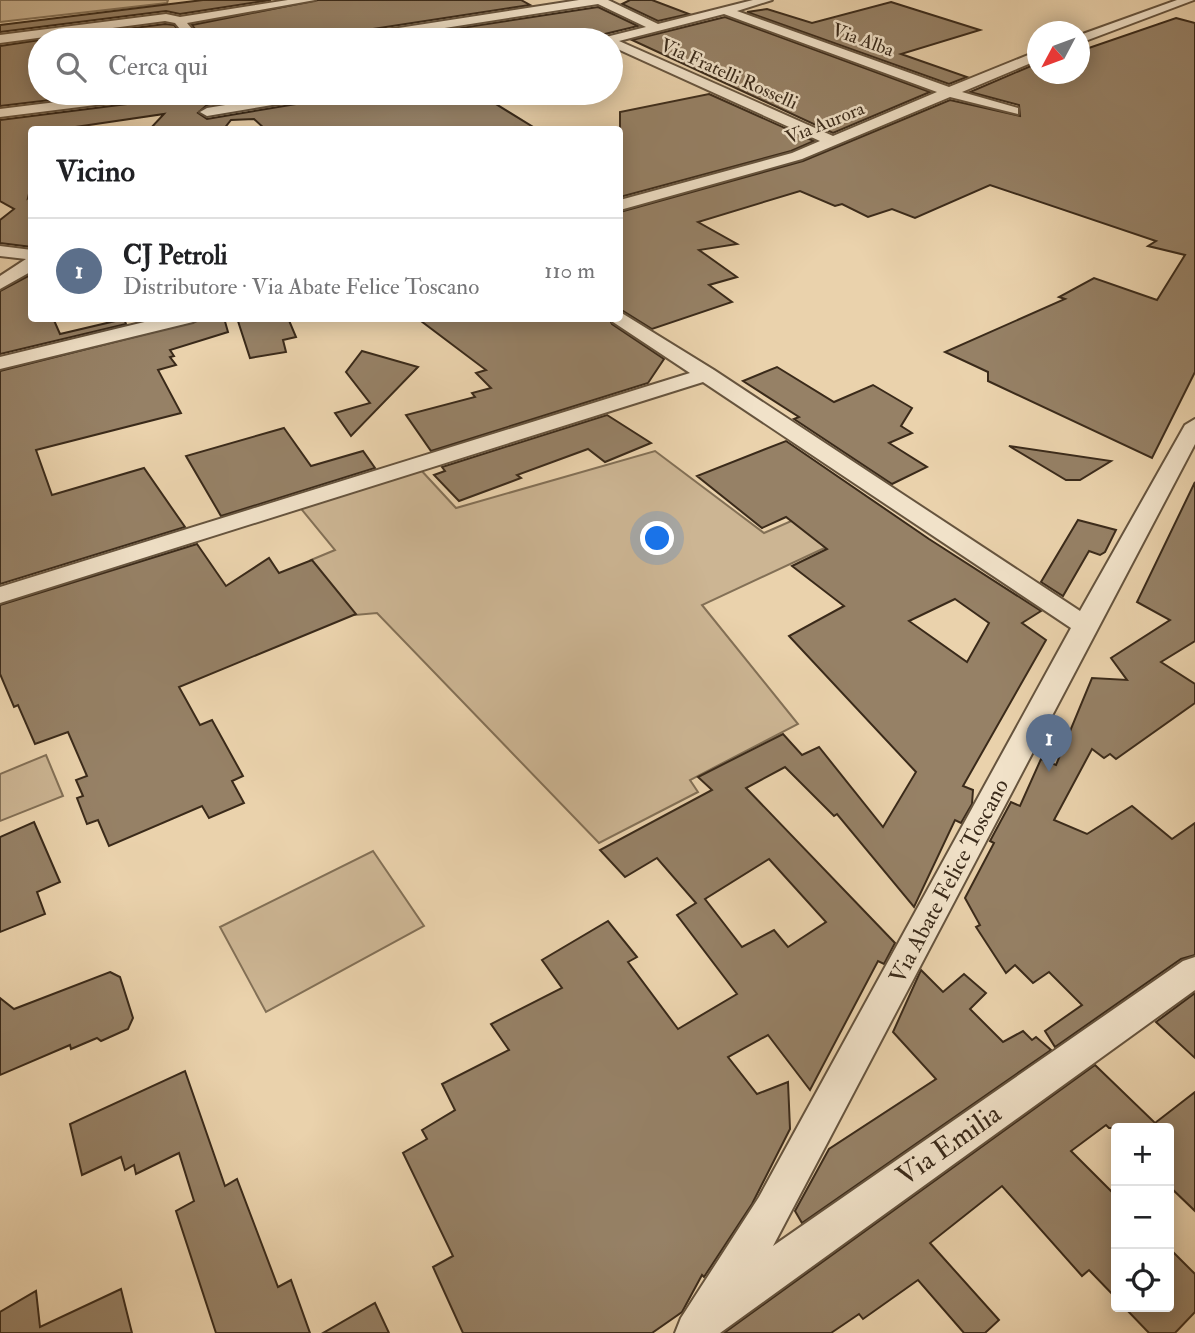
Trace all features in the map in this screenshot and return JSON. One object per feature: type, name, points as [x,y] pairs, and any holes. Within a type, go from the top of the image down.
[{"type":"street","points":[[179,21],[309,0]]},
{"type":"street","points":[[423,28],[600,0],[659,29]]},
{"type":"street","points":[[623,38],[766,0]]},
{"type":"street","points":[[1090,35],[1188,0]]},
{"type":"street","name":"Via Alba","points":[[726,11],[949,92],[1013,111]]},
{"type":"street","points":[[79,28],[169,13],[185,28]]},
{"type":"street","points":[[0,39],[28,35]]},
{"type":"street","name":"Via Fratelli Rosselli","points":[[623,47],[832,141]]},
{"type":"street","name":"Via Aurora","points":[[623,204],[777,162],[1027,60]]},
{"type":"street","points":[[0,113],[48,105]]},
{"type":"street","points":[[208,105],[203,117],[262,105]]},
{"type":"street","points":[[0,251],[28,255]]},
{"type":"street","points":[[0,284],[28,265]]},
{"type":"street","points":[[623,320],[1086,626]]},
{"type":"street","points":[[0,363],[169,322]]},
{"type":"street","points":[[0,595],[707,374]]},
{"type":"street","name":"Via Abate Felice Toscano","points":[[695,1329],[773,1211],[1195,425]]},
{"type":"street","name":"Via Emilia","points":[[695,1329],[1195,971]]},
{"type":"shaded area","points":[[0,0],[168,0],[167,3],[0,22]]},
{"type":"shaded area","points":[[655,451],[764,533],[855,493],[891,517],[702,605],[798,724],[690,780],[698,792],[599,843],[377,613],[355,615],[311,560],[335,550],[298,505],[419,468],[456,508]]},
{"type":"shaded area","points":[[46,755],[63,796],[0,821],[0,774]]},
{"type":"shaded area","points":[[373,851],[424,926],[266,1012],[220,927]]},
{"type":"building","points":[[203,0],[271,0],[180,14],[166,11],[0,32],[0,25]]},
{"type":"building","points":[[318,0],[521,0],[530,5],[380,28],[194,28],[192,25]]},
{"type":"building","points":[[630,0],[652,0],[689,14],[658,21],[622,4]]},
{"type":"building","points":[[891,2],[980,30],[901,54],[967,77],[949,84],[747,12],[767,9],[812,23]]},
{"type":"building","points":[[598,7],[638,26],[623,30],[461,28]]},
{"type":"building","points":[[725,17],[930,92],[833,133],[632,40]]},
{"type":"building","points":[[1176,18],[1195,23],[1195,372],[1152,458],[988,381],[988,372],[945,352],[1065,299],[1059,297],[1094,278],[1157,300],[1185,255],[1148,246],[1156,241],[990,185],[915,218],[892,209],[868,217],[842,204],[835,206],[800,191],[698,222],[737,244],[699,250],[737,277],[709,285],[732,302],[652,329],[623,311],[623,211],[803,161],[950,100],[1020,116],[1019,105],[970,92],[1027,68],[1027,84],[1090,84],[1090,48]]},
{"type":"building","points":[[165,24],[176,28],[134,28]]},
{"type":"building","points":[[28,42],[28,103],[0,106],[0,46]]},
{"type":"building","points":[[709,94],[814,141],[791,151],[623,196],[623,126],[620,126],[620,112]]},
{"type":"building","points":[[119,105],[207,105],[198,113],[207,119],[290,105],[497,105],[532,126],[262,126],[254,119],[231,120],[226,126],[153,126],[164,114],[82,126],[28,126],[28,246],[0,243],[0,220],[14,209],[0,201],[0,120]]},
{"type":"building","points":[[28,276],[28,322],[55,322],[60,334],[111,322],[126,324],[0,354],[0,291]]},
{"type":"building","points":[[193,322],[225,322],[228,332],[170,350],[174,356],[170,357],[176,365],[158,370],[181,413],[36,450],[52,495],[144,468],[185,527],[0,584],[0,371]]},
{"type":"building","points":[[238,322],[290,322],[296,337],[283,340],[286,352],[250,358]]},
{"type":"building","points":[[422,322],[611,322],[664,359],[648,383],[431,451],[406,415],[475,397],[472,393],[491,388],[476,373],[486,370]]},
{"type":"building","points":[[362,351],[418,367],[351,436],[335,413],[370,403],[346,372]]},
{"type":"building","points":[[777,367],[834,402],[873,385],[912,408],[901,426],[912,433],[889,443],[927,467],[892,484],[794,419],[799,417],[743,381]]},
{"type":"building","points":[[607,415],[651,443],[605,462],[588,449],[517,475],[521,478],[459,501],[434,475],[445,471],[442,467]]},
{"type":"building","points":[[284,428],[311,466],[363,451],[375,468],[221,516],[186,456]]},
{"type":"building","points":[[786,441],[929,539],[1041,611],[1022,623],[1046,640],[963,786],[973,790],[972,804],[961,823],[955,820],[914,907],[837,814],[834,816],[785,767],[746,788],[895,943],[884,964],[878,961],[810,1090],[768,1035],[728,1057],[757,1094],[788,1082],[790,1129],[752,1204],[704,1277],[702,1275],[682,1312],[652,1333],[463,1333],[433,1267],[453,1256],[403,1153],[427,1139],[422,1130],[455,1110],[442,1084],[509,1050],[491,1024],[562,988],[542,960],[608,921],[637,957],[628,962],[678,1029],[737,994],[677,915],[696,903],[657,858],[625,877],[600,850],[712,790],[698,777],[783,734],[802,755],[819,747],[883,827],[916,772],[789,636],[844,606],[792,566],[827,549],[786,517],[762,528],[697,476]],"holes":[[[955,599],[989,623],[967,662],[909,621]],[[769,859],[826,922],[788,947],[774,930],[742,947],[705,899]]]},
{"type":"building","points":[[1009,446],[1111,461],[1080,480],[1066,480]]},
{"type":"building","points":[[1195,482],[1195,641],[1161,662],[1195,684],[1195,703],[1116,759],[1110,754],[1104,758],[1092,749],[1054,820],[1087,834],[1132,806],[1172,839],[1195,823],[1195,955],[1181,959],[1055,1047],[1045,1031],[1082,1005],[1049,972],[1033,983],[1015,965],[1006,973],[976,927],[980,925],[965,898],[994,843],[990,841],[1011,802],[1020,806],[1041,759],[1056,765],[1092,678],[1127,680],[1111,658],[1170,620],[1137,602]]},
{"type":"building","points":[[1078,520],[1116,530],[1105,552],[1100,555],[1089,551],[1063,596],[1041,582]]},
{"type":"building","points":[[197,544],[226,586],[269,558],[279,573],[312,560],[356,614],[179,687],[200,725],[212,720],[243,776],[232,781],[244,803],[209,818],[202,806],[109,846],[98,820],[87,824],[77,798],[83,796],[76,780],[87,776],[68,732],[35,744],[18,705],[14,707],[0,674],[0,605]]},
{"type":"building","points":[[34,822],[60,882],[37,892],[45,914],[0,932],[0,837]]},
{"type":"building","points":[[921,970],[943,992],[964,974],[986,993],[970,1009],[1003,1042],[1023,1031],[1032,1040],[1036,1037],[1051,1050],[802,1223],[795,1211],[829,1149],[936,1079],[893,1032]]},
{"type":"building","points":[[110,972],[120,977],[133,1018],[128,1029],[101,1041],[97,1038],[71,1049],[70,1045],[0,1075],[0,998],[14,1009]]},
{"type":"building","points":[[1195,993],[1195,1058],[1156,1022]]},
{"type":"building","points":[[1095,1065],[1155,1123],[1111,1123],[1111,1128],[1106,1125],[1071,1151],[1111,1191],[1111,1293],[1089,1270],[1082,1276],[1002,1186],[930,1243],[999,1320],[985,1333],[964,1333],[918,1280],[863,1319],[859,1314],[831,1333],[724,1333]]},
{"type":"building","points":[[185,1071],[225,1186],[237,1179],[278,1287],[291,1280],[310,1333],[216,1333],[176,1211],[194,1201],[179,1153],[136,1174],[134,1165],[125,1170],[121,1157],[82,1175],[70,1124]]},
{"type":"building","points":[[1195,1092],[1195,1211],[1174,1191],[1174,1123],[1155,1123]]},
{"type":"building","points":[[1174,1253],[1195,1274],[1195,1312],[1175,1333],[1149,1333],[1129,1312],[1174,1312]]},
{"type":"building","points":[[121,1289],[132,1333],[0,1333],[0,1312],[36,1291],[40,1327]]},
{"type":"building","points":[[375,1303],[389,1333],[323,1333]]},
{"type":"place","name":"CJ Petroli","points":[[1049,772]]}]
